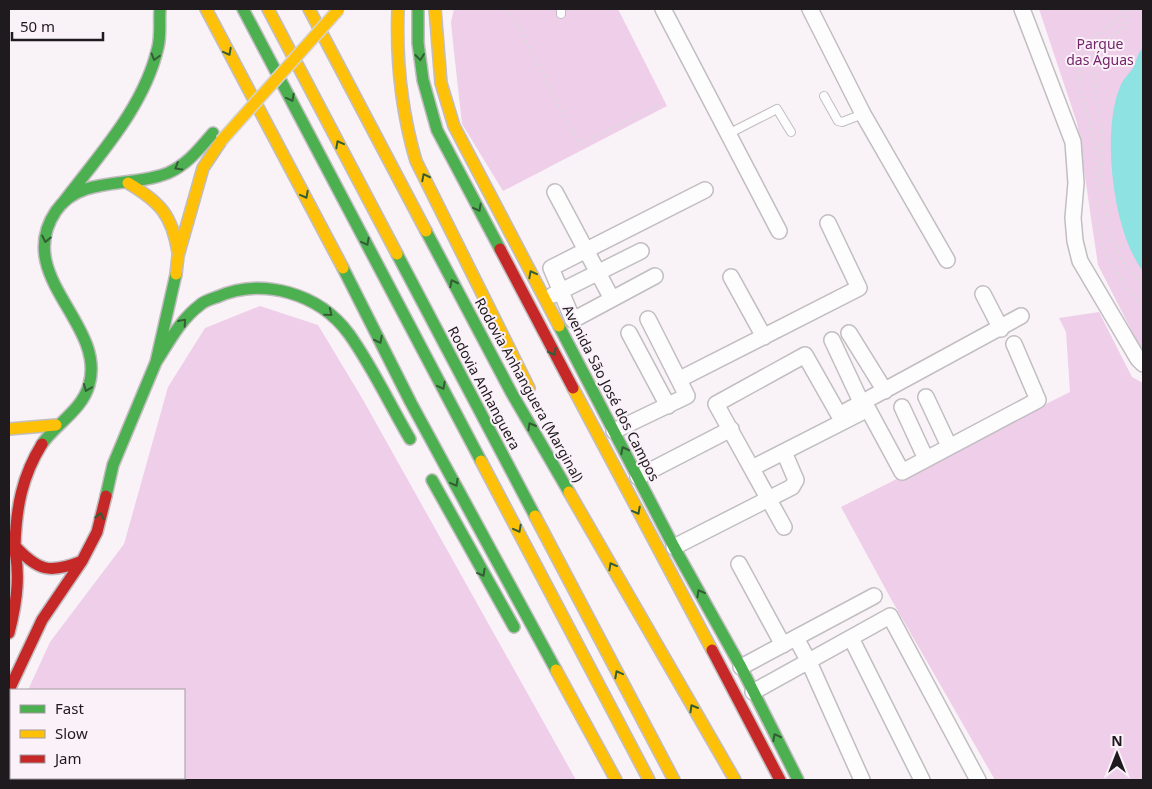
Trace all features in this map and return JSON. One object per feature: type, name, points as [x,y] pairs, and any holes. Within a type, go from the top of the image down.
[{"type":"main road","points":[[9,633],[15,605],[16,508],[20,492],[43,442],[56,425],[78,405],[85,394],[91,377],[90,356],[85,338],[49,277],[44,261],[44,243],[54,214],[93,161],[120,130],[142,93],[158,45],[160,9]]},
{"type":"main road","points":[[206,9],[324,230],[411,403],[616,780]]},
{"type":"main road","points":[[243,9],[649,780]]},
{"type":"main road","name":"Rodovia Anhanguera","points":[[268,9],[674,780]]},
{"type":"main road","name":"Rodovia Anhanguera (Marginal)","points":[[310,9],[512,392],[735,780]]},
{"type":"main road","points":[[9,690],[42,620],[82,561],[97,532],[113,465],[156,362],[176,278],[178,256],[204,168],[217,137],[324,9]]},
{"type":"main road","points":[[62,204],[86,190],[101,184],[128,183],[167,173],[187,162],[217,137],[339,9]]},
{"type":"main road","points":[[398,9],[397,78],[404,124],[416,161],[537,402]]},
{"type":"main road","points":[[418,9],[418,43],[423,80],[437,130],[780,780]]},
{"type":"main road","name":"Avenida São José dos Campos","points":[[435,9],[436,40],[441,83],[454,126],[674,547],[741,667],[798,780]]},
{"type":"main road","points":[[436,40],[444,9]]},
{"type":"main road","points":[[128,183],[152,197],[164,208],[171,220],[178,256]]},
{"type":"main road","points":[[156,362],[181,323],[201,304],[228,292],[254,287],[276,289],[299,296],[320,306],[348,333],[418,452]]},
{"type":"main road","points":[[9,429],[56,425]]},
{"type":"main road","points":[[426,469],[521,639]]},
{"type":"main road","points":[[9,533],[15,546],[29,562],[42,568],[56,570],[82,561]]},
{"type":"main road","points":[[674,650],[702,702],[735,780]]},
{"type":"main road","points":[[575,730],[603,758]]},
{"type":"street","points":[[663,9],[779,231]]},
{"type":"street","points":[[810,9],[863,114],[947,260]]},
{"type":"street","points":[[1022,9],[1073,142],[1076,183],[1073,218],[1075,241],[1080,262],[1138,360],[1143,364]]},
{"type":"street","points":[[655,276],[573,320],[551,268],[705,190]]},
{"type":"street","points":[[555,192],[612,299]]},
{"type":"street","points":[[680,379],[859,288],[828,223]]},
{"type":"street","points":[[546,300],[560,291],[641,251]]},
{"type":"street","points":[[731,277],[764,337]]},
{"type":"street","points":[[983,294],[1001,329]]},
{"type":"street","points":[[784,527],[716,404],[805,355],[839,415],[1001,329],[1021,316]]},
{"type":"street","points":[[614,431],[687,396],[648,319]]},
{"type":"street","points":[[629,333],[668,406]]},
{"type":"street","points":[[849,333],[885,391]]},
{"type":"street","points":[[832,340],[862,404]]},
{"type":"street","points":[[752,468],[868,409],[902,472],[1038,400],[1014,344]]},
{"type":"street","points":[[926,397],[949,446]]},
{"type":"street","points":[[902,408],[926,459]]},
{"type":"street","points":[[638,477],[731,429]]},
{"type":"street","points":[[674,547],[795,484],[796,480],[784,452]]},
{"type":"street","points":[[739,564],[790,642],[809,662],[862,780]]},
{"type":"street","points":[[741,667],[874,596]]},
{"type":"street","points":[[753,692],[890,616],[975,779]]},
{"type":"street","points":[[851,638],[922,780]]},
{"type":"lane","points":[[824,96],[838,121],[842,122],[863,114]]},
{"type":"lane","points":[[728,134],[777,109],[791,132]]},
{"type":"path","points":[[504,9],[512,15],[580,145],[658,105]]},
{"type":"path","points":[[1120,9],[1120,16],[1088,42],[1081,57],[1080,90],[1096,150],[1097,226],[1120,279],[1133,298],[1143,305]]},
{"type":"path","points":[[1129,9],[1124,27],[1098,46],[1092,60],[1102,134],[1102,178],[1110,234],[1120,257],[1143,285]]},
{"type":"green space","points":[[454,9],[618,9],[667,106],[503,191],[462,124],[451,22]]},
{"type":"green space","name":"Parque das Águas","points":[[1039,9],[1143,9],[1143,353],[1098,265],[1077,123]]},
{"type":"green space","points":[[260,306],[318,325],[362,398],[576,780],[9,780],[10,729],[10,779],[185,779],[185,689],[28,689],[50,642],[124,544],[168,387],[205,328]]},
{"type":"green space","points":[[1099,312],[1132,377],[1143,383],[1143,780],[995,780],[891,599],[841,507],[1070,392],[1066,332],[1059,318]]},
{"type":"water","points":[[1143,48],[1143,271],[1124,233],[1118,208],[1113,182],[1111,129],[1114,106],[1120,87],[1133,68]]},
{"type":"traffic: fast","points":[[62,204],[105,149],[142,91],[158,47],[160,9]]},
{"type":"traffic: fast","points":[[243,9],[481,461]]},
{"type":"traffic: fast","points":[[418,9],[418,43],[423,80],[437,130],[500,249]]},
{"type":"traffic: fast","points":[[42,444],[75,409],[86,394],[89,385],[91,363],[85,341],[52,279],[45,257],[46,235],[56,211],[66,200],[92,187],[154,177],[175,170],[193,156],[213,133]]},
{"type":"traffic: fast","points":[[426,231],[511,392],[569,492]]},
{"type":"traffic: fast","points":[[397,254],[535,516]]},
{"type":"traffic: fast","points":[[343,268],[411,403],[556,670]]},
{"type":"traffic: fast","points":[[106,496],[113,465],[156,362],[176,274]]},
{"type":"traffic: fast","points":[[156,362],[181,324],[206,301],[234,291],[252,289],[271,289],[289,293],[306,299],[322,308],[337,320],[349,334],[373,372],[410,439]]},
{"type":"traffic: fast","points":[[559,326],[674,547],[741,667],[798,780]]},
{"type":"traffic: fast","points":[[432,480],[514,627]]},
{"type":"traffic: slow","points":[[206,9],[343,268]]},
{"type":"traffic: slow","points":[[268,9],[397,254]]},
{"type":"traffic: slow","points":[[309,9],[426,231]]},
{"type":"traffic: slow","points":[[221,141],[339,9]]},
{"type":"traffic: slow","points":[[398,9],[398,48],[403,104],[416,161],[529,388]]},
{"type":"traffic: slow","points":[[435,9],[441,83],[454,126],[559,326]]},
{"type":"traffic: slow","points":[[176,274],[178,256],[203,168],[221,141]]},
{"type":"traffic: slow","points":[[128,183],[156,203],[163,211],[172,228],[178,252]]},
{"type":"traffic: slow","points":[[573,388],[712,650]]},
{"type":"traffic: slow","points":[[9,429],[56,425]]},
{"type":"traffic: slow","points":[[481,461],[649,780]]},
{"type":"traffic: slow","points":[[569,492],[735,780]]},
{"type":"traffic: slow","points":[[535,516],[674,780]]},
{"type":"traffic: slow","points":[[556,670],[616,780]]},
{"type":"traffic: jam","points":[[500,249],[573,388]]},
{"type":"traffic: jam","points":[[42,444],[29,468],[21,493],[17,519],[15,546],[31,561],[45,568],[53,569],[82,561],[97,532],[106,496]]},
{"type":"traffic: jam","points":[[9,633],[17,585],[16,561],[11,537]]},
{"type":"traffic: jam","points":[[9,690],[42,620],[82,561]]},
{"type":"traffic: jam","points":[[712,650],[780,780]]}]
